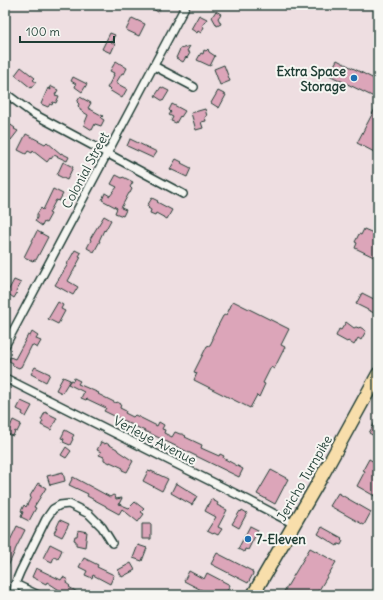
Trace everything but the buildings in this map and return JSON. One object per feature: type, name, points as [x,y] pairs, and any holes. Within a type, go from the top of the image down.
[{"type":"main road","name":"Jericho Turnpike","points":[[253,595],[326,469],[378,374]]},
{"type":"street","name":"Colonial Street","points":[[5,346],[186,5]]},
{"type":"street","points":[[154,66],[194,87]]},
{"type":"street","points":[[5,93],[32,112],[107,154],[184,194]]},
{"type":"street","name":"Verleye Avenue","points":[[5,378],[294,524]]},
{"type":"street","points":[[14,595],[15,584],[20,572],[52,509],[60,505],[69,504],[89,514],[102,527],[112,543]]},
{"type":"street","points":[[15,584],[38,595]]},
{"type":"place","name":"Extra Space Storage","points":[[354,78]]},
{"type":"place","name":"7-Eleven","points":[[248,539]]}]
